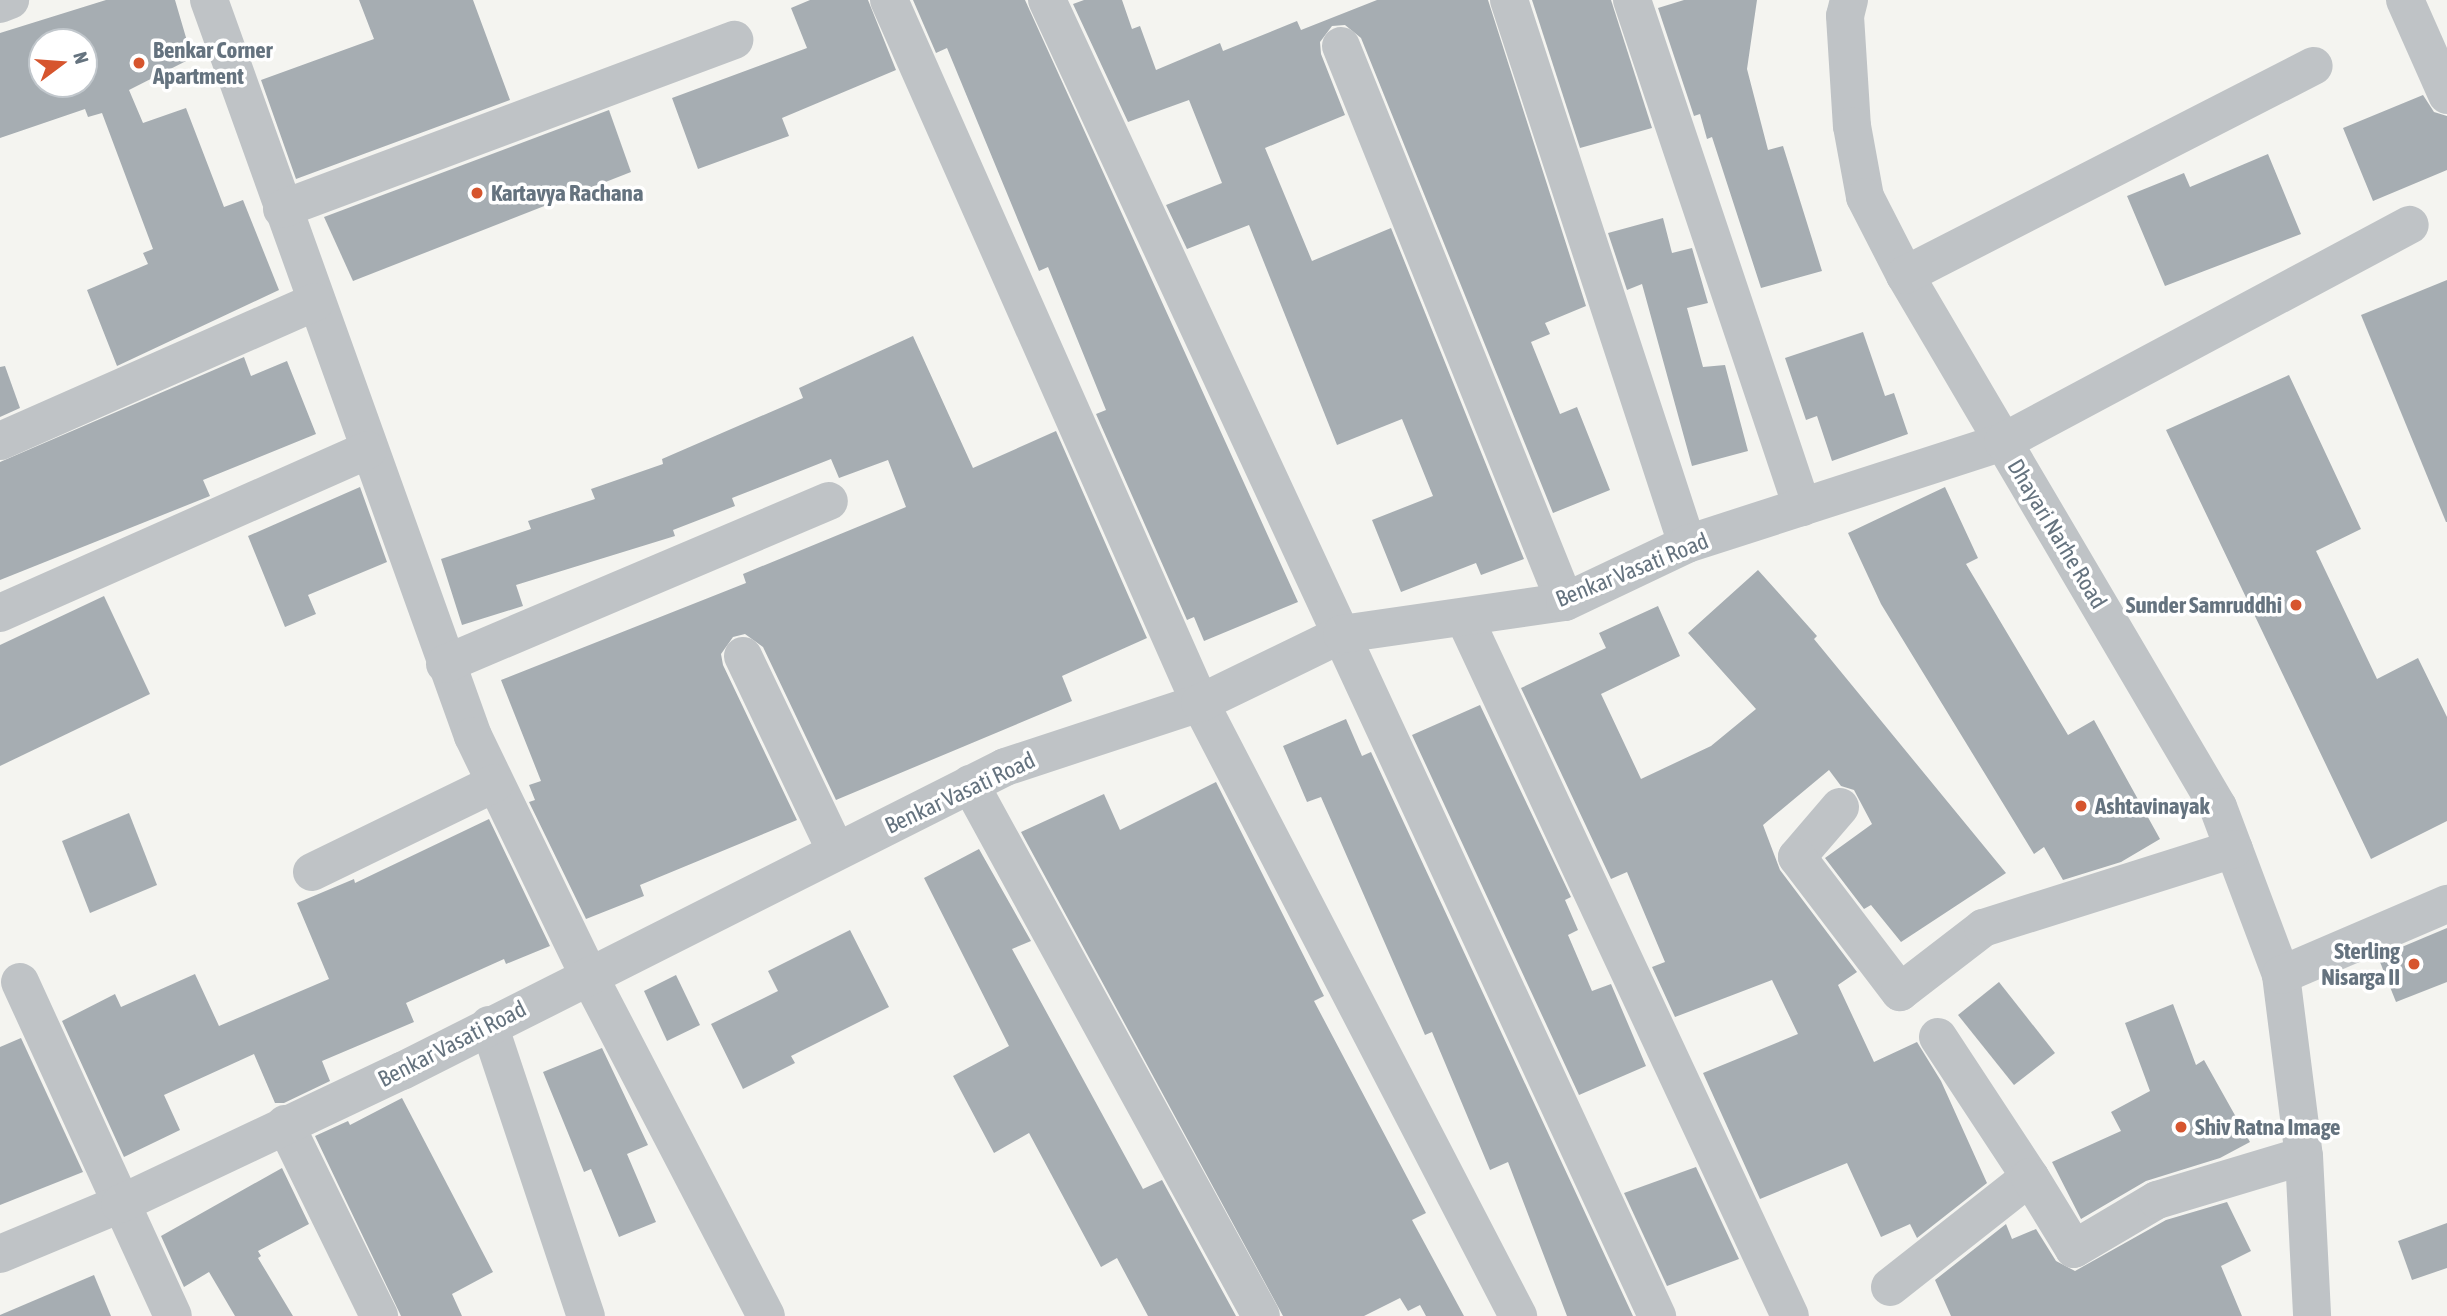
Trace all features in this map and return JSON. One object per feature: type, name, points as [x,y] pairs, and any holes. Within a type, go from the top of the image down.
[{"type":"street","points":[[0,4],[10,0]]},
{"type":"street","points":[[209,0],[445,664],[495,783],[589,976],[766,1316]]},
{"type":"street","points":[[889,0],[1200,703],[1518,1316]]},
{"type":"street","points":[[1047,0],[1657,1316]]},
{"type":"street","points":[[1509,0],[1687,544]]},
{"type":"street","points":[[1632,0],[1802,507]]},
{"type":"street","name":"Dhayari Narhe Road","points":[[1849,0],[1845,16],[1852,126],[1865,197],[1905,275],[2218,807],[2281,975],[2304,1156],[2312,1316]]},
{"type":"street","points":[[2405,0],[2446,98]]},
{"type":"street","points":[[282,209],[734,40]]},
{"type":"street","points":[[1341,46],[1565,602]]},
{"type":"street","points":[[1905,275],[2314,66]]},
{"type":"street","name":"Benkar Vasati Road","points":[[0,1254],[120,1204],[589,976],[1005,767],[1200,703],[1342,634],[1565,602],[1687,544],[2003,442],[2410,225]]},
{"type":"street","points":[[0,441],[315,302]]},
{"type":"street","points":[[0,613],[368,450]]},
{"type":"street","points":[[445,664],[829,501]]},
{"type":"street","points":[[1464,617],[1790,1316]]},
{"type":"street","points":[[743,656],[836,851]]},
{"type":"street","points":[[312,872],[495,783]]},
{"type":"street","points":[[970,784],[1261,1316]]},
{"type":"street","points":[[1840,807],[1797,857],[1899,992],[1983,928],[2234,849]]},
{"type":"street","points":[[2281,975],[2447,904]]},
{"type":"street","points":[[20,982],[173,1316]]},
{"type":"street","points":[[489,1025],[586,1316]]},
{"type":"street","points":[[1938,1037],[2074,1249],[2157,1200],[2304,1156]]},
{"type":"street","points":[[285,1124],[379,1316]]},
{"type":"street","points":[[1890,1287],[2030,1177]]},
{"type":"building","points":[[106,0],[175,0],[192,58],[129,90],[143,123],[186,108],[224,207],[243,200],[279,290],[117,366],[87,290],[148,264],[143,253],[153,249],[102,113],[88,117],[85,109],[0,138],[0,33]]},
{"type":"building","points":[[359,0],[473,0],[510,100],[296,179],[261,80],[374,39]]},
{"type":"building","points":[[810,0],[868,0],[896,70],[782,118],[789,136],[698,169],[672,98],[807,48],[791,8]]},
{"type":"building","points":[[913,0],[1025,0],[1298,602],[1204,641],[1194,617],[1187,620],[1096,414],[1106,410],[1048,267],[1039,271],[947,48],[936,53]]},
{"type":"building","points":[[1084,0],[1122,0],[1132,29],[1140,26],[1156,70],[1220,43],[1223,51],[1297,21],[1301,30],[1377,0],[1488,0],[1586,306],[1545,323],[1550,334],[1531,342],[1560,414],[1577,407],[1610,490],[1553,513],[1361,38],[1345,25],[1332,26],[1320,42],[1321,54],[1345,115],[1265,148],[1312,261],[1391,228],[1524,559],[1481,575],[1476,563],[1401,592],[1372,520],[1433,496],[1402,419],[1337,445],[1249,225],[1187,249],[1166,205],[1222,183],[1189,100],[1128,122],[1073,4]]},
{"type":"building","points":[[1532,0],[1611,0],[1652,128],[1580,148]]},
{"type":"building","points":[[1684,0],[1757,0],[1747,69],[1768,150],[1783,146],[1822,271],[1761,288],[1712,137],[1707,139],[1700,114],[1694,116],[1658,8]]},
{"type":"building","points":[[2423,95],[2434,112],[2447,116],[2447,170],[2373,201],[2343,128]]},
{"type":"building","name":"Kartavya Rachana","points":[[609,110],[631,172],[353,281],[324,217]]},
{"type":"building","points":[[2268,154],[2301,234],[2165,286],[2127,196],[2184,173],[2190,187]]},
{"type":"building","points":[[1663,218],[1672,253],[1692,248],[1708,303],[1687,308],[1703,367],[1725,365],[1748,451],[1692,466],[1642,284],[1627,290],[1608,233]]},
{"type":"building","points":[[2447,280],[2447,522],[2446,522],[2361,315]]},
{"type":"building","points":[[1863,332],[1885,396],[1894,393],[1908,434],[1832,461],[1817,416],[1806,420],[1785,358]]},
{"type":"building","points":[[913,336],[973,468],[1056,431],[1147,638],[1062,676],[1072,701],[836,800],[763,647],[745,634],[733,637],[721,654],[723,665],[797,820],[640,885],[644,896],[586,919],[529,802],[535,800],[529,785],[541,781],[501,680],[746,583],[743,574],[906,507],[888,460],[839,478],[831,459],[732,498],[735,506],[673,530],[675,536],[516,585],[523,606],[462,625],[441,559],[531,529],[528,521],[595,499],[591,489],[663,464],[662,459],[803,398],[799,388]]},
{"type":"building","points":[[244,357],[251,376],[287,361],[316,434],[203,480],[210,496],[0,580],[0,462]]},
{"type":"building","points":[[5,366],[20,408],[0,417],[0,367]]},
{"type":"building","name":"Sunder Samruddhi","points":[[2289,375],[2361,529],[2316,551],[2377,679],[2418,658],[2447,717],[2447,821],[2371,859],[2166,430]]},
{"type":"building","points":[[360,487],[387,562],[308,595],[316,614],[285,627],[248,536]]},
{"type":"building","points":[[1945,487],[1978,558],[1966,564],[2068,735],[2094,720],[2160,839],[2121,862],[2063,880],[2044,847],[2034,854],[1881,604],[1848,533]]},
{"type":"building","points":[[1758,570],[1817,636],[1814,639],[2006,873],[1901,942],[1871,905],[1864,909],[1825,858],[1872,824],[1854,790],[1841,786],[1829,770],[1763,825],[1780,870],[1857,972],[1838,985],[1874,1062],[1917,1042],[1941,1081],[1987,1183],[1917,1238],[1910,1224],[1881,1237],[1847,1163],[1760,1199],[1703,1073],[1798,1034],[1772,980],[1675,1017],[1652,967],[1665,962],[1627,872],[1611,879],[1521,688],[1606,648],[1599,633],[1658,606],[1680,656],[1601,694],[1641,779],[1711,746],[1756,709],[1688,633]]},
{"type":"building","points":[[104,596],[150,694],[0,766],[0,645]]},
{"type":"building","points":[[1480,705],[1571,897],[1565,900],[1578,930],[1568,935],[1592,991],[1611,984],[1646,1066],[1579,1095],[1412,735]]},
{"type":"building","points":[[1346,719],[1362,756],[1371,752],[1633,1316],[1567,1316],[1508,1162],[1490,1170],[1432,1032],[1425,1035],[1321,797],[1307,802],[1283,746]]},
{"type":"building","points":[[1216,782],[1324,996],[1314,1001],[1426,1213],[1412,1220],[1464,1316],[1426,1316],[1420,1305],[1408,1311],[1400,1298],[1364,1316],[1283,1316],[1021,832],[1104,794],[1120,830]]},
{"type":"building","points":[[129,813],[157,885],[90,913],[62,841]]},
{"type":"building","points":[[489,819],[550,946],[506,964],[504,959],[406,1003],[414,1022],[322,1061],[330,1081],[284,1103],[275,1103],[254,1054],[164,1095],[180,1130],[124,1157],[62,1021],[115,994],[121,1007],[195,974],[219,1026],[329,979],[297,903],[354,879],[355,883]]},
{"type":"building","points":[[979,849],[1031,941],[1012,949],[1143,1189],[1162,1180],[1236,1316],[1148,1316],[1117,1258],[1101,1267],[1029,1133],[994,1153],[953,1076],[1009,1046],[924,878]]},
{"type":"building","name":"Sterling Nisarga II","points":[[2447,928],[2447,982],[2396,1002],[2378,957]]},
{"type":"building","points":[[850,930],[889,1007],[791,1056],[795,1063],[743,1089],[711,1024],[778,991],[768,971]]},
{"type":"building","points":[[676,975],[700,1025],[667,1041],[644,991]]},
{"type":"building","points":[[1999,982],[2055,1053],[2014,1085],[1958,1015]]},
{"type":"building","points":[[2173,1004],[2196,1065],[2204,1060],[2250,1142],[2220,1158],[2146,1181],[2081,1219],[2052,1162],[2121,1131],[2111,1112],[2150,1091],[2125,1023]]},
{"type":"building","points":[[21,1038],[83,1172],[0,1205],[0,1047]]},
{"type":"building","points":[[602,1048],[648,1145],[627,1154],[656,1222],[619,1237],[591,1169],[584,1172],[543,1072]]},
{"type":"building","points":[[402,1098],[493,1272],[452,1294],[462,1316],[401,1316],[315,1136],[348,1121],[350,1125]]},
{"type":"building","points":[[1696,1167],[1739,1259],[1667,1286],[1624,1193]]},
{"type":"building","points":[[282,1168],[309,1224],[258,1251],[261,1256],[258,1258],[293,1316],[235,1316],[209,1272],[184,1287],[161,1236]]},
{"type":"building","points":[[2227,1202],[2251,1251],[2221,1266],[2242,1316],[1951,1316],[1935,1280],[2006,1224],[2012,1239],[2036,1229],[2056,1261],[2075,1271],[2166,1220]]},
{"type":"building","points":[[2447,1223],[2447,1268],[2412,1280],[2398,1241]]},
{"type":"building","points":[[94,1275],[111,1316],[0,1316],[0,1315]]},
{"type":"place","name":"Benkar Corner Apartment","points":[[139,63]]},
{"type":"place","name":"Kartavya Rachana","points":[[477,193]]},
{"type":"place","name":"Sunder Samruddhi","points":[[2296,605]]},
{"type":"place","name":"Ashtavinayak","points":[[2081,806]]},
{"type":"place","name":"Sterling Nisarga II","points":[[2414,964]]},
{"type":"place","name":"Shiv Ratna Image","points":[[2181,1127]]}]
